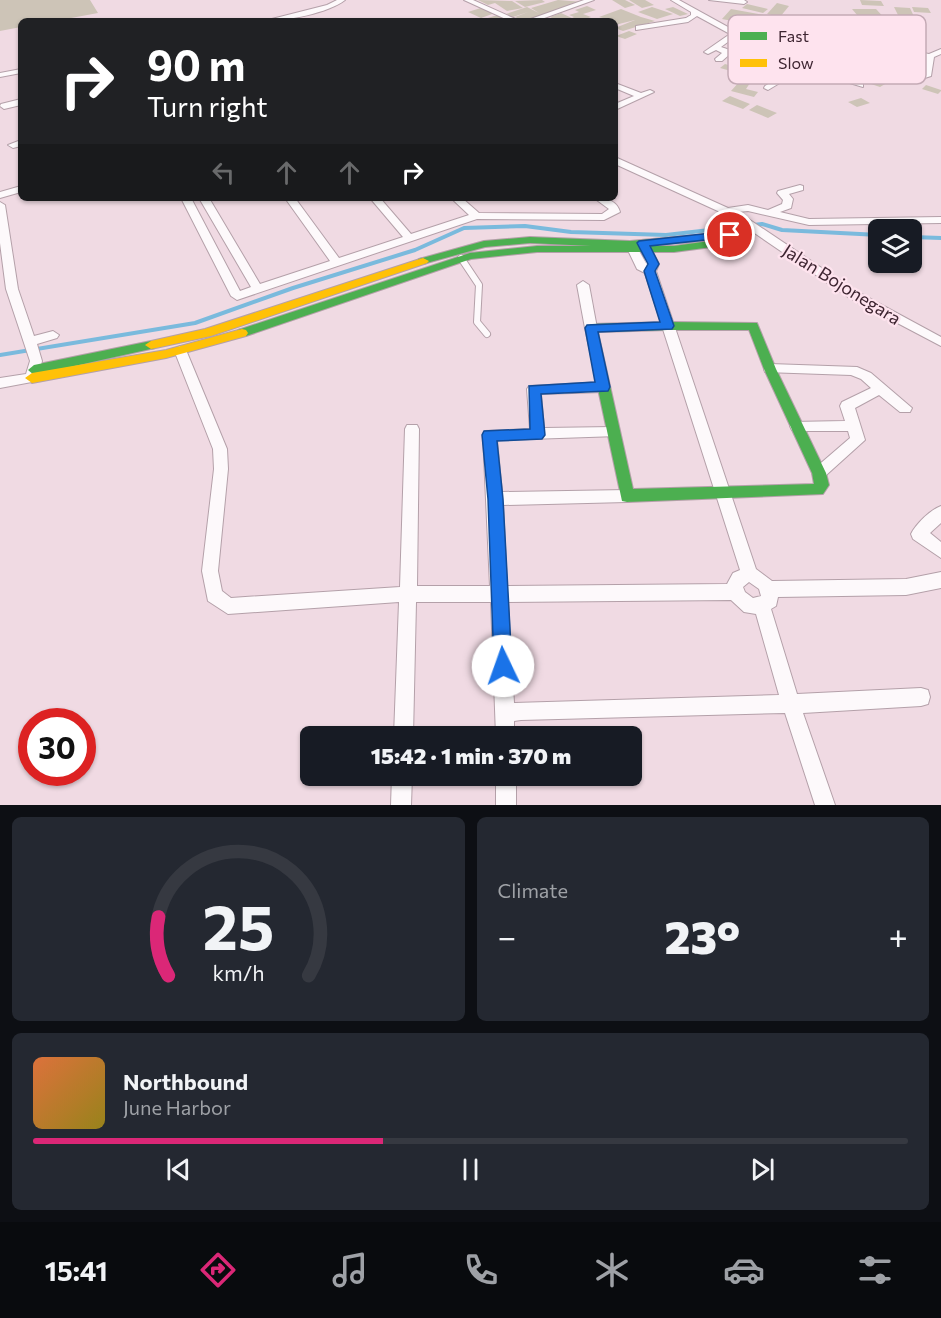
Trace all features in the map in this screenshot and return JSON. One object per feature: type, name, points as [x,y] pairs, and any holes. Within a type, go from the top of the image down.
[{"type":"street","points":[[281,18],[329,7],[342,0]]},
{"type":"street","points":[[467,0],[509,18]]},
{"type":"street","points":[[538,18],[591,0]]},
{"type":"street","points":[[674,0],[728,30]]},
{"type":"street","points":[[712,0],[744,2]]},
{"type":"street","points":[[304,18],[335,11],[353,2]]},
{"type":"street","points":[[639,28],[688,20],[694,16],[694,12]]},
{"type":"street","points":[[719,59],[727,52],[711,50],[728,39]]},
{"type":"street","points":[[926,55],[941,51]]},
{"type":"street","points":[[930,56],[930,72]]},
{"type":"street","points":[[926,75],[930,72],[941,74]]},
{"type":"street","points":[[0,77],[18,74]]},
{"type":"street","points":[[768,88],[775,84]]},
{"type":"street","points":[[618,86],[646,94],[618,105]]},
{"type":"street","points":[[4,106],[18,103]]},
{"type":"street","name":"Jalan Bojonegara","points":[[618,161],[731,213],[852,294],[941,342]]},
{"type":"street","points":[[0,185],[18,181]]},
{"type":"street","points":[[768,213],[787,206],[788,200],[782,193],[800,188]]},
{"type":"street","points":[[0,195],[18,190]]},
{"type":"street","points":[[188,201],[237,296],[476,216],[604,217],[615,212],[614,208],[604,201]]},
{"type":"street","points":[[206,201],[258,290]]},
{"type":"street","points":[[292,201],[337,263]]},
{"type":"street","points":[[378,201],[410,239]]},
{"type":"street","points":[[459,201],[476,216]]},
{"type":"street","points":[[0,205],[6,290],[33,360]]},
{"type":"street","points":[[731,213],[748,208],[809,222],[941,220]]},
{"type":"street","points":[[171,349],[229,326],[432,258],[530,240],[638,247],[742,240],[738,236],[730,235],[638,247]]},
{"type":"street","points":[[638,247],[641,267],[650,271],[749,574]]},
{"type":"street","points":[[33,360],[171,349],[230,337],[485,248]]},
{"type":"street","points":[[583,285],[627,496]]},
{"type":"street","points":[[495,499],[808,492],[818,490],[822,485],[819,473],[770,369],[753,326],[591,328]]},
{"type":"street","points":[[0,383],[33,360],[53,335]]},
{"type":"street","points":[[171,349],[220,449],[221,469],[210,571],[214,594],[228,606],[408,594],[736,592]]},
{"type":"street","points":[[770,369],[852,370],[866,376],[905,408]]},
{"type":"street","points":[[537,435],[534,389],[603,387]]},
{"type":"street","points":[[819,473],[858,440],[847,406],[880,389]]},
{"type":"street","points":[[796,426],[852,426]]},
{"type":"street","points":[[404,726],[412,429]]},
{"type":"street","points":[[506,726],[495,499],[489,435],[613,432]]},
{"type":"street","points":[[940,515],[919,534],[941,551]]},
{"type":"street","points":[[749,574],[761,579],[769,589],[770,600],[762,606],[750,606],[736,592],[734,587],[738,578],[749,574]]},
{"type":"street","points":[[769,589],[906,587],[941,580]]},
{"type":"street","points":[[762,606],[790,704],[825,805]]},
{"type":"street","points":[[505,713],[921,698]]},
{"type":"street","points":[[401,805],[402,786]]},
{"type":"street","points":[[506,786],[506,805]]},
{"type":"lane","points":[[461,258],[479,285],[477,322],[487,334]]},
{"type":"building","points":[[0,0],[90,0],[98,13],[71,18],[18,18],[18,28],[0,31]]},
{"type":"building","points":[[478,0],[512,1],[523,8],[507,11],[495,3],[488,5]]},
{"type":"building","points":[[542,0],[545,2],[525,7],[515,1]]},
{"type":"building","points":[[558,0],[584,2],[533,18],[515,17],[528,12],[513,17],[506,14],[527,7],[539,13],[531,8]]},
{"type":"building","points":[[612,0],[625,0],[635,5],[625,8]]},
{"type":"building","points":[[629,0],[645,0],[654,5],[642,8]]},
{"type":"building","points":[[860,0],[881,1],[884,6],[862,5]]},
{"type":"building","points":[[777,3],[789,6],[782,15],[767,14]]},
{"type":"building","points":[[747,4],[768,9],[763,13],[742,8]]},
{"type":"building","points":[[587,6],[596,10],[583,14],[591,17],[588,18],[572,18],[574,17],[569,15],[579,12],[575,10]]},
{"type":"building","points":[[484,7],[495,13],[481,18],[468,12]]},
{"type":"building","points":[[652,7],[673,14],[657,19],[638,12]]},
{"type":"building","points":[[673,7],[688,14],[680,16],[665,9]]},
{"type":"building","points":[[894,7],[910,8],[913,15],[898,15]]},
{"type":"building","points":[[912,7],[928,8],[931,13],[914,12]]},
{"type":"building","points":[[621,9],[655,21],[623,31],[618,27],[635,20],[618,24],[618,18],[599,17]]},
{"type":"building","points":[[731,9],[764,15],[728,15],[728,20],[722,19]]},
{"type":"building","points":[[852,9],[876,9],[882,15],[857,15]]},
{"type":"building","points":[[561,13],[572,18],[550,17]]},
{"type":"building","points":[[501,15],[508,18],[488,18]]},
{"type":"building","points":[[629,31],[637,34],[625,39],[618,35]]},
{"type":"building","points":[[725,64],[728,65],[728,70],[720,68]]},
{"type":"building","points":[[737,84],[749,84],[746,89],[758,92],[754,97],[731,91]]},
{"type":"building","points":[[926,85],[941,91],[938,94],[922,89]]},
{"type":"building","points":[[730,96],[750,104],[743,109],[722,101]]},
{"type":"building","points":[[861,98],[870,103],[857,107],[848,102]]},
{"type":"building","points":[[757,105],[777,113],[768,118],[749,110]]},
{"type":"waterway","points":[[0,355],[195,323],[293,288],[415,250],[464,228],[525,226],[571,232],[666,235],[762,224],[782,230],[868,234]]},
{"type":"waterway","points":[[922,237],[941,238]]},
{"type":"traffic: fast","points":[[242,333],[470,256],[537,249],[674,249],[742,240],[738,236],[730,235],[630,244],[530,240],[484,244],[423,261]]},
{"type":"traffic: fast","points":[[668,326],[753,326],[770,369],[819,473],[822,485],[818,490],[627,496],[591,328],[668,326]]},
{"type":"traffic: fast","points":[[34,370],[151,345]]},
{"type":"traffic: slow","points":[[151,345],[207,333],[423,261]]},
{"type":"traffic: slow","points":[[32,378],[166,354],[242,333]]},
{"type":"route","points":[[503,666],[495,499],[489,435],[537,435],[533,390],[536,388],[603,387],[591,328],[668,326],[650,271],[653,264],[643,243],[730,235]]}]
